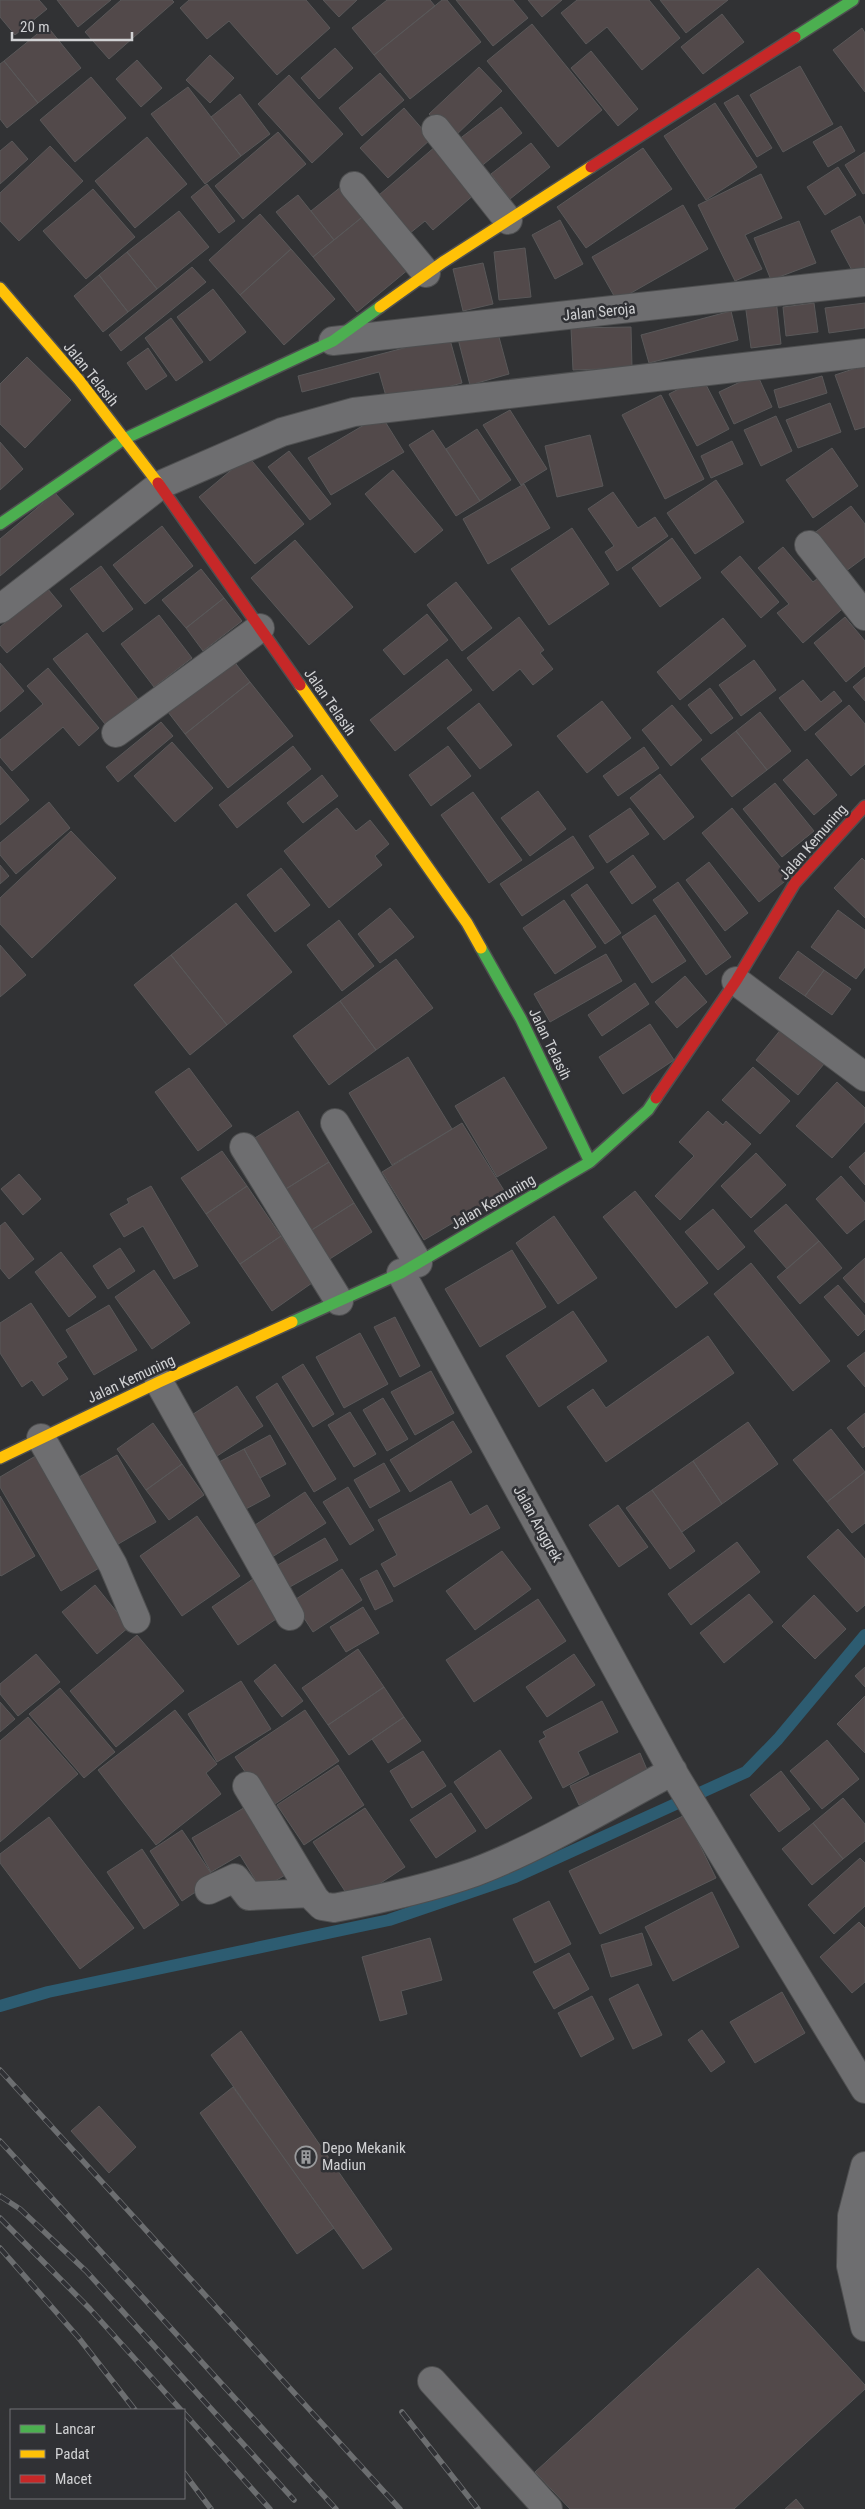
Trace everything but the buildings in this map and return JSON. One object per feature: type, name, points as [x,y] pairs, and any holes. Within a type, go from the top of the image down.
[{"type":"street","points":[[0,524],[124,439],[333,341],[426,273],[853,0]]},
{"type":"street","points":[[436,129],[508,220]]},
{"type":"street","points":[[354,186],[426,273]]},
{"type":"street","name":"Jalan Seroja","points":[[333,341],[865,282]]},
{"type":"street","name":"Jalan Telasih","points":[[0,288],[79,380],[160,485],[467,923],[521,1019],[590,1162]]},
{"type":"street","points":[[0,609],[160,485],[282,432],[354,412],[865,353]]},
{"type":"street","points":[[809,545],[865,616]]},
{"type":"street","points":[[116,733],[260,628]]},
{"type":"street","name":"Jalan Kemuning","points":[[0,1458],[159,1382],[409,1268],[590,1162],[648,1110],[736,981],[795,883],[865,806]]},
{"type":"street","points":[[736,981],[865,1077]]},
{"type":"street","name":"Jalan Anggrek","points":[[335,1123],[674,1773],[865,2089]]},
{"type":"street","points":[[244,1146],[339,1301]]},
{"type":"street","points":[[159,1382],[290,1616]]},
{"type":"street","points":[[41,1438],[112,1565],[136,1619]]},
{"type":"street","points":[[246,1786],[311,1893],[322,1906],[334,1908],[444,1882],[477,1871],[674,1773]]},
{"type":"street","points":[[209,1890],[235,1878],[249,1896],[311,1893]]},
{"type":"street","points":[[865,2166],[852,2216],[851,2266],[865,2327]]},
{"type":"street","points":[[432,2381],[548,2509]]},
{"type":"waterway","points":[[0,2006],[48,1992],[389,1920],[515,1877],[746,1772],[778,1739],[865,1635]]},
{"type":"railway","points":[[0,2070],[400,2509]]},
{"type":"railway","points":[[0,2141],[336,2509]]},
{"type":"railway","points":[[0,2196],[20,2209],[86,2271],[294,2500]]},
{"type":"railway","points":[[0,2218],[90,2309],[180,2409]]},
{"type":"railway","points":[[0,2248],[78,2337],[134,2409]]},
{"type":"railway","points":[[402,2412],[478,2509]]},
{"type":"railway","points":[[185,2414],[270,2509]]},
{"type":"railway","points":[[185,2474],[211,2509]]},
{"type":"traffic: fast","points":[[795,37],[853,0]]},
{"type":"traffic: fast","points":[[0,524],[124,439],[333,341],[380,307]]},
{"type":"traffic: fast","points":[[481,948],[521,1019],[590,1162]]},
{"type":"traffic: fast","points":[[292,1322],[401,1273],[590,1162],[648,1110],[656,1098]]},
{"type":"traffic: slow","points":[[380,307],[443,262],[591,167]]},
{"type":"traffic: slow","points":[[0,288],[79,380],[158,483]]},
{"type":"traffic: slow","points":[[300,685],[467,923],[481,948]]},
{"type":"traffic: slow","points":[[0,1458],[159,1382],[292,1322]]},
{"type":"traffic: jam","points":[[591,167],[795,37]]},
{"type":"traffic: jam","points":[[158,483],[300,685]]},
{"type":"traffic: jam","points":[[656,1098],[736,981],[795,883],[865,806]]},
{"type":"place","name":"Depo Mekanik Madiun","points":[[306,2157]]}]
